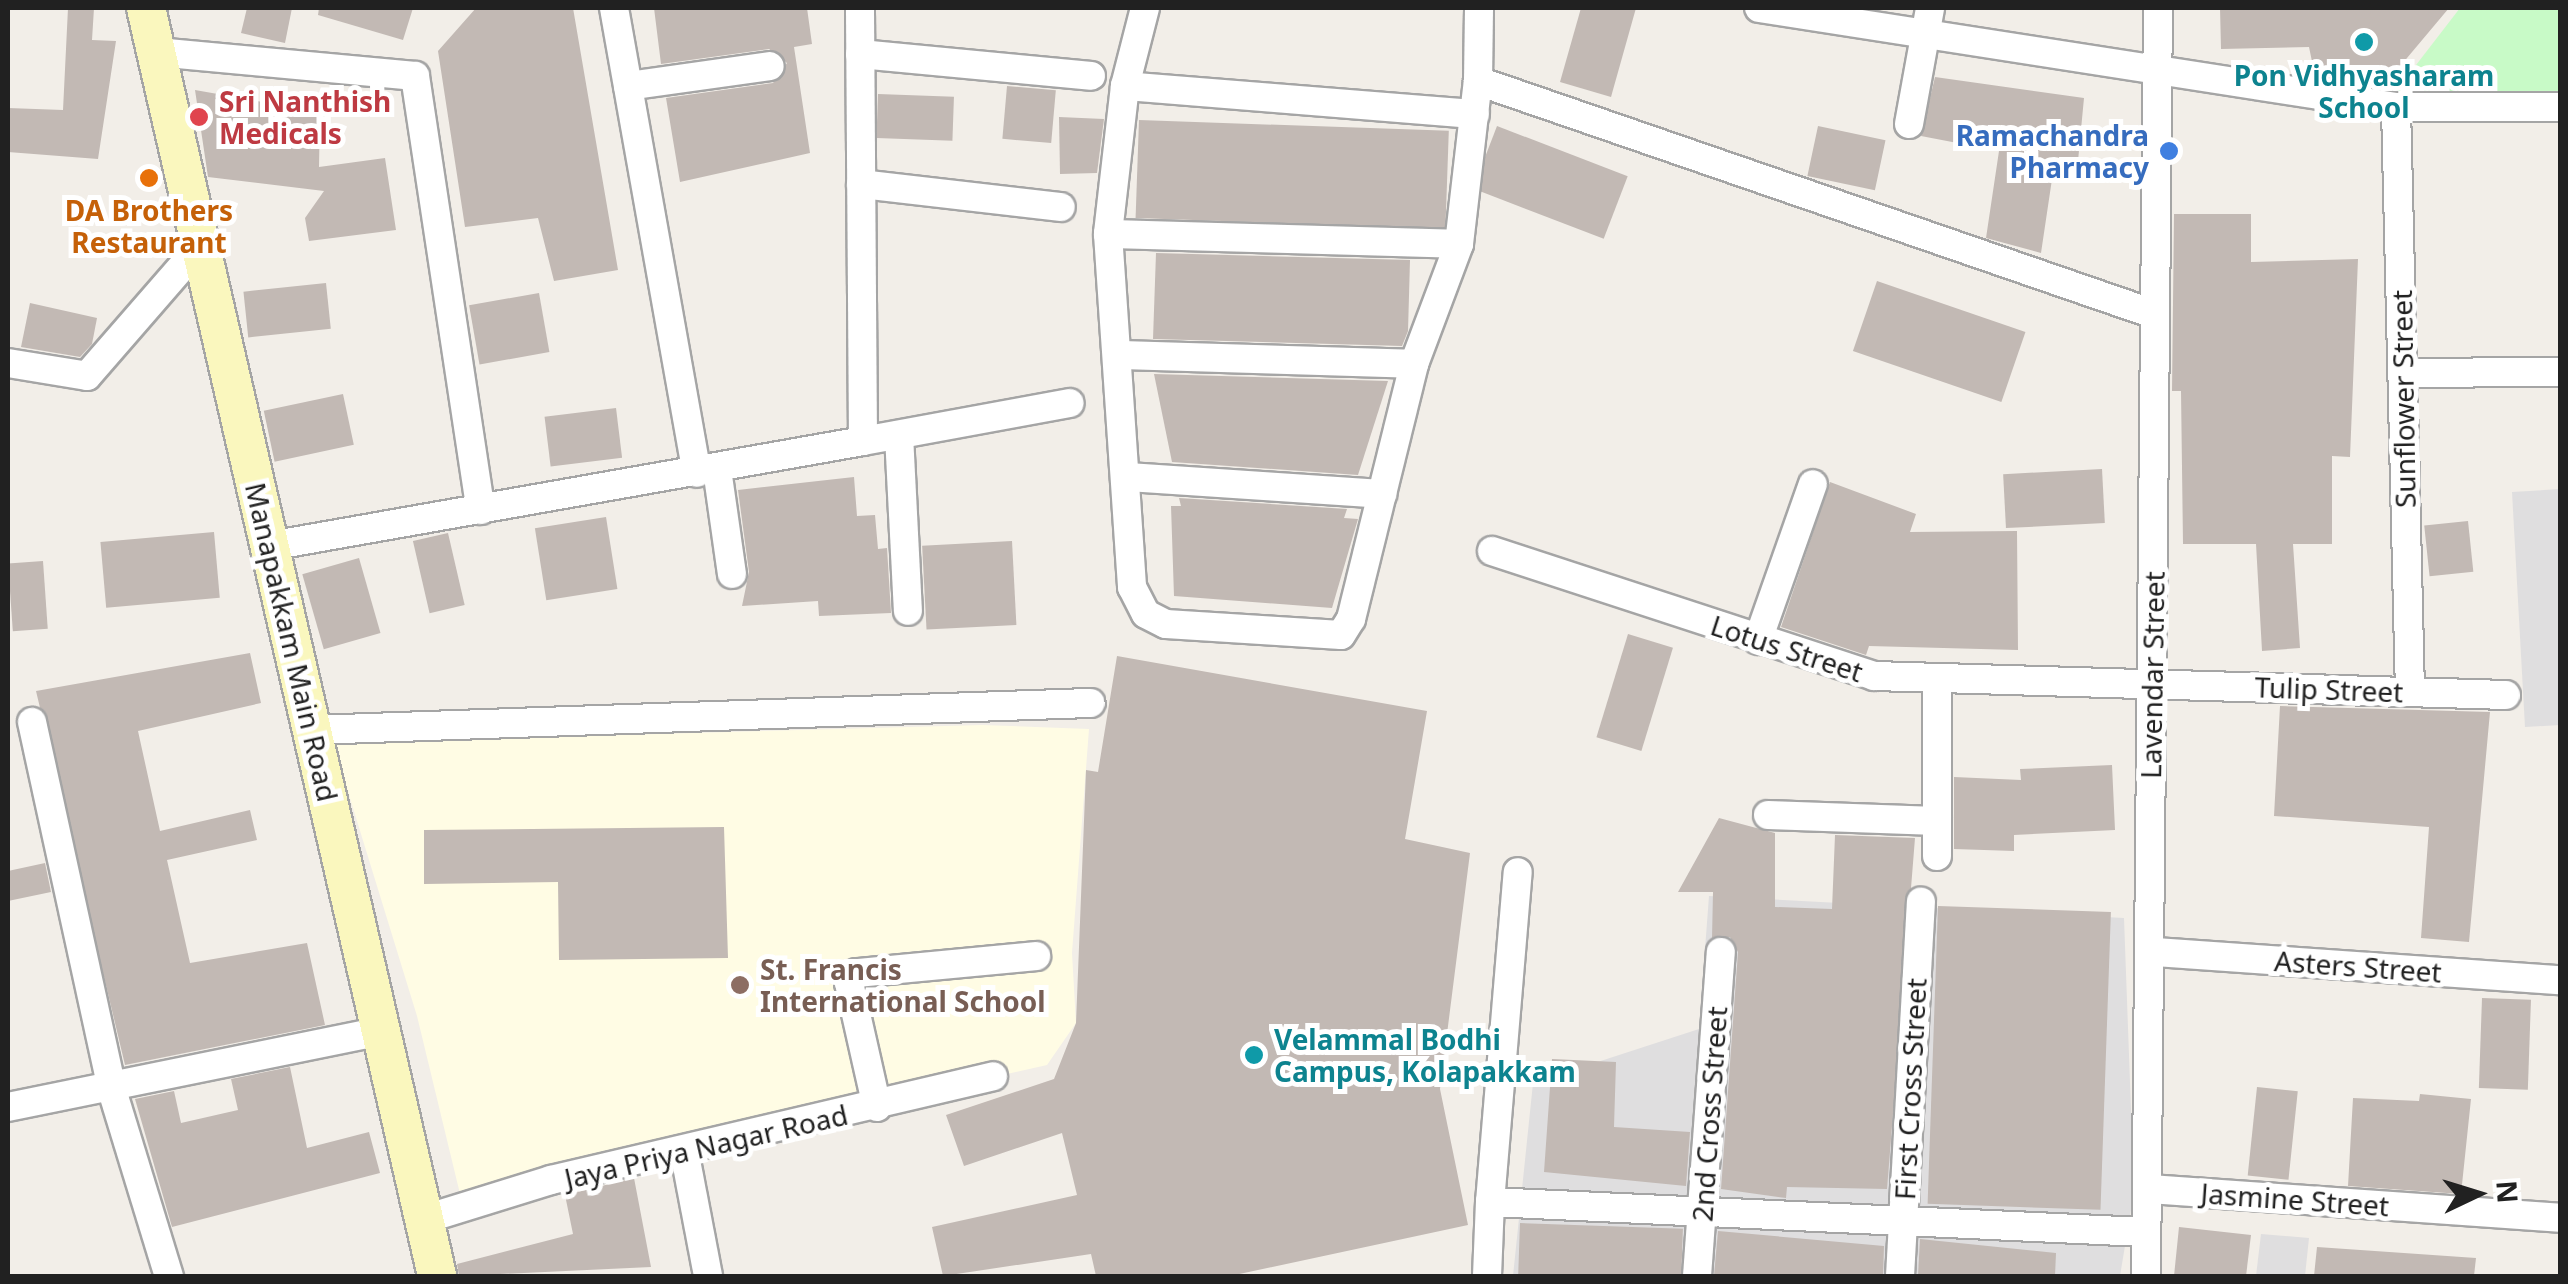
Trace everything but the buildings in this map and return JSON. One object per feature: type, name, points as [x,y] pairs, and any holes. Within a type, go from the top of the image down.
[{"type":"main road","name":"Manapakkam Main Road","points":[[146,8],[436,1276]]},
{"type":"street","points":[[614,8],[707,471],[732,574]]},
{"type":"street","points":[[860,8],[863,441]]},
{"type":"street","points":[[1145,8],[1125,86],[1108,234],[1132,587],[1146,614],[1166,624],[1324,635],[1342,635],[1351,619],[1414,364],[1459,244],[1478,81],[1479,8]]},
{"type":"street","points":[[1759,8],[1927,21],[2154,73],[2396,107],[2560,107]]},
{"type":"street","name":"Lavendar Street","points":[[2146,1276],[2143,1232],[2149,1189],[2155,952],[2154,73],[2158,8]]},
{"type":"street","points":[[1909,124],[1927,21]]},
{"type":"street","points":[[157,52],[416,76],[481,510]]},
{"type":"street","points":[[860,54],[1091,76]]},
{"type":"street","points":[[628,86],[770,66]]},
{"type":"street","points":[[1478,81],[2154,314]]},
{"type":"street","points":[[1125,86],[1475,114]]},
{"type":"street","name":"Sunflower Street","points":[[2396,107],[2410,692]]},
{"type":"street","points":[[861,184],[1061,208]]},
{"type":"street","points":[[1108,234],[1459,244]]},
{"type":"street","points":[[8,363],[88,376],[201,245]]},
{"type":"street","points":[[1119,355],[1414,364]]},
{"type":"street","points":[[2402,373],[2560,372]]},
{"type":"street","points":[[270,546],[707,471],[1070,402]]},
{"type":"street","points":[[899,435],[908,611]]},
{"type":"street","points":[[1127,477],[1382,494]]},
{"type":"street","points":[[1758,640],[1813,484]]},
{"type":"street","name":"Lotus Street","points":[[1492,551],[1865,674],[1937,680],[2153,682]]},
{"type":"street","points":[[1937,680],[1937,856]]},
{"type":"street","name":"Tulip Street","points":[[2153,682],[2506,696]]},
{"type":"street","points":[[312,730],[1092,702]]},
{"type":"street","points":[[32,722],[112,1090],[168,1276]]},
{"type":"street","points":[[1768,815],[1938,821]]},
{"type":"street","points":[[1486,1276],[1518,872]]},
{"type":"street","name":"First Cross Street","points":[[1900,1276],[1921,902]]},
{"type":"street","name":"2nd Cross Street","points":[[1697,1276],[1721,952]]},
{"type":"street","name":"Asters Street","points":[[2155,952],[2560,980]]},
{"type":"street","points":[[877,1108],[850,984],[857,973],[1036,956]]},
{"type":"street","points":[[8,1106],[112,1090],[381,1031]]},
{"type":"street","name":"Jaya Priya Nagar Road","points":[[422,1220],[684,1150],[877,1108],[992,1076]]},
{"type":"street","points":[[684,1150],[708,1276]]},
{"type":"street","name":"Jasmine Street","points":[[2149,1189],[2560,1218]]},
{"type":"street","points":[[1490,1202],[2143,1232]]},
{"type":"shaded area","points":[[2560,489],[2560,725],[2525,727],[2512,492]]},
{"type":"shaded area","name":"St. Francis International School","points":[[982,725],[1089,729],[1072,953],[1076,1023],[1047,1065],[461,1198],[417,1016],[333,743]]},
{"type":"shaded area","points":[[1709,896],[2124,918],[2134,1192],[2120,1276],[1513,1276],[1533,1083],[1699,1029]]},
{"type":"shaded area","points":[[2261,1234],[2309,1238],[2305,1276],[2256,1276]]},
{"type":"green space","points":[[2460,8],[2560,8],[2560,91],[2396,91]]},
{"type":"place","name":"Pon Vidhyasharam School","points":[[2364,42]]},
{"type":"place","name":"Sri Nanthish Medicals","points":[[199,117]]},
{"type":"place","name":"Ramachandra Pharmacy","points":[[2169,151]]},
{"type":"place","name":"DA Brothers Restaurant","points":[[149,178]]},
{"type":"place","name":"St. Francis International School","points":[[740,985]]},
{"type":"place","name":"Velammal Bodhi Campus, Kolapakkam","points":[[1254,1055]]}]
